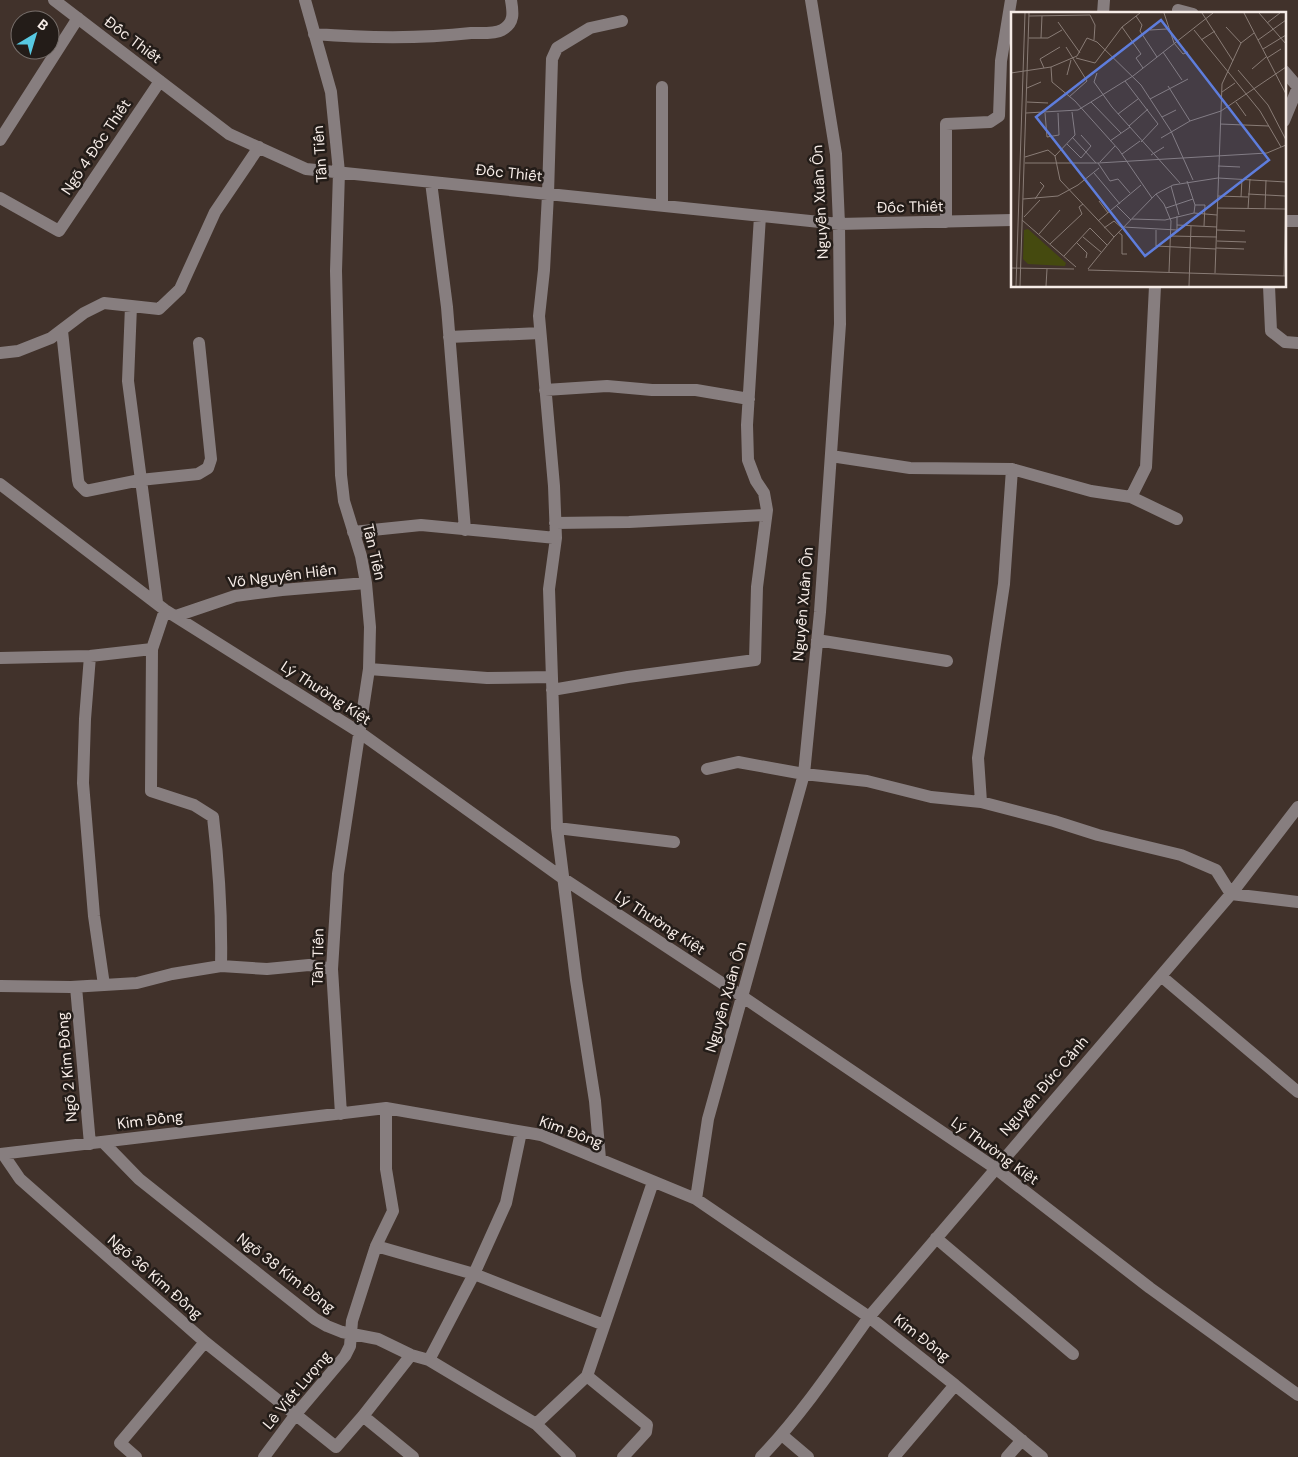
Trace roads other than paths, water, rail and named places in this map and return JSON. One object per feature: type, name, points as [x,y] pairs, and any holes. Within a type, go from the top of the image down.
[{"type":"street","name":"Đốc Thiết","points":[[54,0],[229,134],[306,169],[839,224],[1011,220]]},
{"type":"street","name":"Tân Tiến","points":[[305,0],[331,92],[339,172],[336,270],[340,437],[344,501],[361,556],[366,583],[370,627],[369,668],[338,874],[332,969],[341,1114]]},
{"type":"street","points":[[314,34],[362,38],[431,37],[501,30],[511,21],[514,15],[511,0]]},
{"type":"street","name":"Nguyễn Xuân Ôn","points":[[696,1199],[708,1119],[804,774],[820,612],[840,324],[839,224],[836,154],[811,0]]},
{"type":"street","points":[[946,222],[946,124],[990,122],[1000,116],[1001,61],[1012,0]]},
{"type":"street","points":[[1178,10],[1186,12]]},
{"type":"street","points":[[0,140],[78,18]]},
{"type":"street","points":[[600,1159],[595,1101],[557,828],[549,589],[556,538],[554,486],[539,316],[544,270],[548,194],[552,59],[557,48],[590,28],[622,21]]},
{"type":"street","points":[[1286,73],[1298,87],[1286,116]]},
{"type":"street","name":"Ngõ 4 Đốc Thiết","points":[[0,198],[59,231],[160,81]]},
{"type":"street","points":[[662,88],[662,206]]},
{"type":"street","points":[[0,353],[18,351],[51,338],[84,313],[104,303],[158,310],[180,289],[214,212],[259,147]]},
{"type":"street","points":[[431,182],[447,306],[466,530]]},
{"type":"street","points":[[552,690],[628,676],[755,660],[757,586],[766,515],[764,493],[756,482],[748,460],[749,399],[760,216]]},
{"type":"street","points":[[1131,497],[1146,467],[1155,288]]},
{"type":"street","points":[[1269,288],[1271,331],[1285,342],[1298,343]]},
{"type":"street","points":[[131,306],[128,381],[140,480],[166,609],[152,649],[151,791],[194,804],[213,817],[220,876],[221,966]]},
{"type":"street","points":[[62,331],[79,484],[84,490],[90,491],[140,480],[198,474],[208,468],[211,459],[199,343]]},
{"type":"street","points":[[449,337],[540,332]]},
{"type":"street","points":[[545,390],[607,386],[652,390],[696,390],[749,399]]},
{"type":"street","points":[[831,456],[910,468],[1012,469],[1091,491],[1131,497],[1177,519]]},
{"type":"street","points":[[981,802],[978,758],[1004,584],[1012,469]]},
{"type":"street","name":"Lý Thường Kiệt","points":[[0,484],[166,609],[359,732],[564,879],[743,997],[995,1168],[1150,1288],[1298,1395]]},
{"type":"street","points":[[555,523],[629,522],[766,515]]},
{"type":"street","points":[[353,532],[420,525],[556,538]]},
{"type":"street","name":"Võ Nguyên Hiến","points":[[166,609],[235,596],[366,583]]},
{"type":"street","points":[[817,640],[947,662]]},
{"type":"street","points":[[0,658],[90,656],[152,649]]},
{"type":"street","points":[[90,656],[85,719],[83,783],[94,916],[104,985]]},
{"type":"street","points":[[369,668],[487,678],[552,677]]},
{"type":"street","points":[[707,769],[738,762],[804,774],[867,781],[931,797],[981,802],[1054,821],[1098,835],[1181,855],[1216,870],[1231,894],[1298,902]]},
{"type":"street","name":"Nguyễn Đức Cảnh","points":[[761,1457],[782,1435],[818,1388],[869,1316],[1231,894],[1298,807]]},
{"type":"street","points":[[557,828],[674,842]]},
{"type":"street","points":[[0,986],[76,987],[137,983],[172,974],[221,966],[267,969],[309,965],[332,969]]},
{"type":"street","points":[[1161,976],[1298,1092]]},
{"type":"street","name":"Ngõ 2 Kim Đồng","points":[[76,987],[97,1143]]},
{"type":"street","name":"Kim Đồng","points":[[2,1154],[386,1108],[541,1135],[696,1199],[869,1316],[1042,1457]]},
{"type":"street","name":"Lê Viết Lượng","points":[[271,1454],[296,1414],[346,1356],[352,1335],[352,1321],[376,1246],[392,1211],[386,1169],[386,1108]]},
{"type":"street","points":[[429,1360],[474,1274],[506,1203],[521,1132]]},
{"type":"street","name":"Ngõ 38 Kim Đồng","points":[[97,1143],[327,1326],[352,1335],[378,1339],[411,1355],[429,1360],[536,1424],[570,1457]]},
{"type":"street","name":"Ngõ 36 Kim Đồng","points":[[2,1154],[20,1180],[205,1342],[336,1447],[363,1416]]},
{"type":"street","points":[[536,1424],[587,1376],[653,1182]]},
{"type":"street","points":[[936,1238],[1073,1354]]},
{"type":"street","points":[[376,1246],[474,1274],[604,1325]]},
{"type":"street","points":[[136,1457],[120,1443],[205,1342]]},
{"type":"street","points":[[411,1355],[363,1416],[413,1457]]},
{"type":"street","points":[[587,1376],[647,1425],[646,1432],[623,1457]]},
{"type":"street","points":[[894,1457],[956,1385]]},
{"type":"street","points":[[782,1435],[808,1457]]},
{"type":"street","points":[[1007,1457],[1022,1440]]}]
